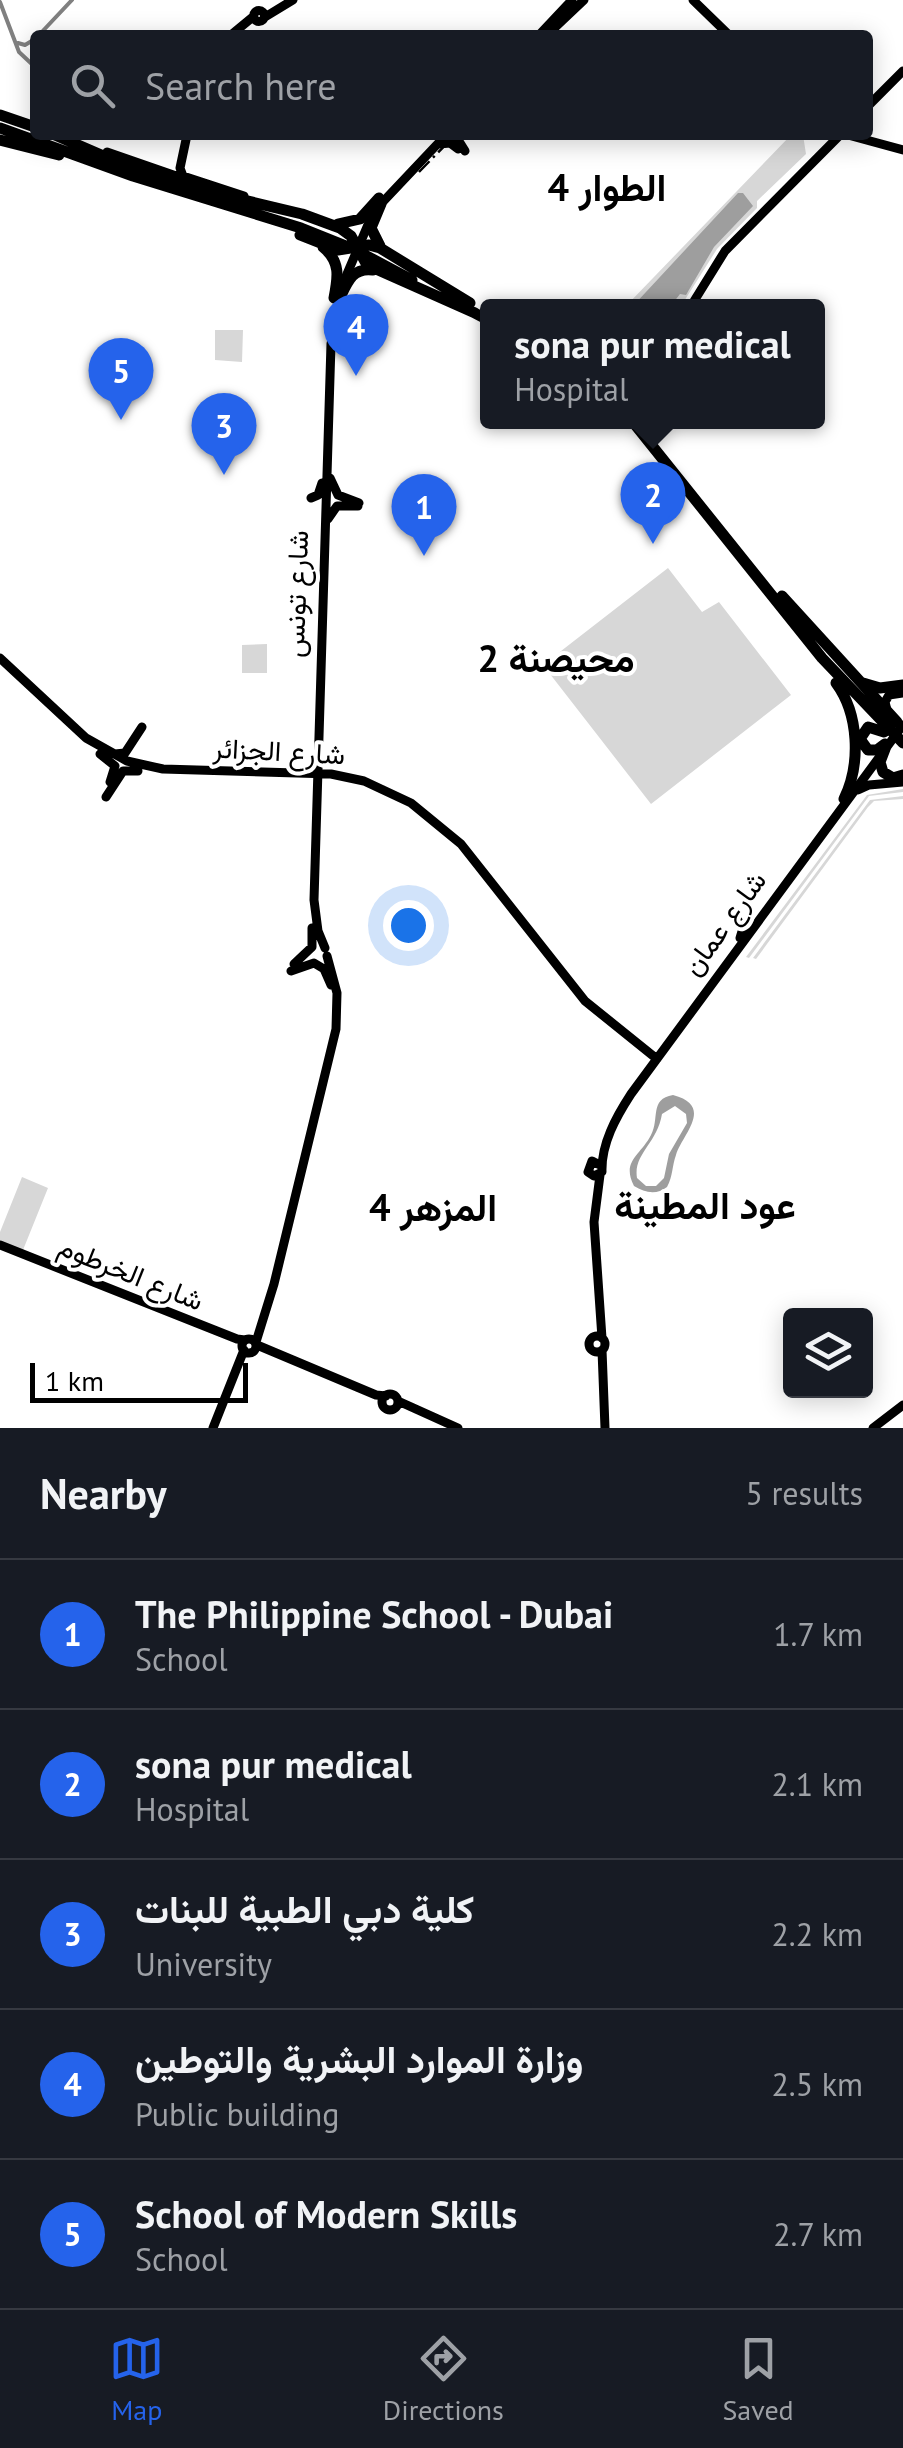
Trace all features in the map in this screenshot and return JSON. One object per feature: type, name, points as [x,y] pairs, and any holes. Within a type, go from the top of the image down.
[{"type":"highway","points":[[0,125],[30,129]]},
{"type":"highway","points":[[0,125],[60,155],[116,166]]},
{"type":"highway","points":[[0,125],[30,136]]},
{"type":"highway","points":[[42,140],[356,248],[478,309]]},
{"type":"highway","points":[[58,140],[116,166]]},
{"type":"highway","points":[[67,140],[116,166]]},
{"type":"highway","points":[[223,200],[344,225],[354,222],[381,200]]},
{"type":"highway","points":[[223,200],[330,252],[338,274],[337,298]]},
{"type":"highway","points":[[381,200],[371,228],[373,238],[387,252],[478,309]]},
{"type":"highway","points":[[325,222],[380,272]]},
{"type":"highway","points":[[311,240],[387,252]]},
{"type":"highway","points":[[337,298],[354,274],[368,269],[478,309]]},
{"type":"highway","points":[[639,429],[834,672],[897,737]]},
{"type":"highway","points":[[650,429],[897,737]]},
{"type":"highway","points":[[678,475],[695,504],[845,696],[852,713],[855,772],[844,803]]},
{"type":"highway","points":[[764,584],[790,626]]},
{"type":"highway","points":[[782,596],[852,674],[897,737]]},
{"type":"highway","points":[[827,672],[897,737]]},
{"type":"highway","points":[[852,674],[872,688],[903,689]]},
{"type":"highway","points":[[897,737],[880,762],[884,772],[903,779]]},
{"type":"main road","points":[[241,30],[290,0]]},
{"type":"main road","points":[[548,30],[578,0]]},
{"type":"main road","points":[[691,0],[724,30]]},
{"type":"main road","points":[[873,100],[903,68]]},
{"type":"main road","points":[[180,162],[174,169],[183,140]]},
{"type":"main road","points":[[184,140],[180,170],[185,178]]},
{"type":"main road","name":"شارع تونس","points":[[316,757],[327,335],[356,248],[381,200],[439,140]]},
{"type":"main road","points":[[444,140],[462,150],[457,140]]},
{"type":"main road","points":[[692,299],[718,254],[763,203],[830,140]]},
{"type":"main road","points":[[693,299],[725,251],[830,140]]},
{"type":"main road","points":[[872,140],[903,148]]},
{"type":"main road","points":[[873,140],[903,148]]},
{"type":"main road","points":[[72,142],[289,211]]},
{"type":"main road","points":[[159,169],[172,166],[180,150]]},
{"type":"main road","name":"شارع تونس","points":[[215,1428],[272,1290],[336,1026],[337,994],[312,928],[310,898],[331,344],[337,298]]},
{"type":"main road","points":[[326,547],[332,510],[341,505],[358,505],[336,493],[328,466]]},
{"type":"main road","points":[[322,484],[311,500],[319,505],[322,516]]},
{"type":"main road","name":"شارع الجزائر","points":[[0,661],[102,752]]},
{"type":"main road","name":"شارع الجزائر","points":[[0,661],[59,721],[102,752],[144,771],[248,776],[315,774],[367,782],[402,798],[462,840],[467,852],[606,1021],[654,1060]]},
{"type":"main road","points":[[897,737],[885,702],[903,689]]},
{"type":"main road","points":[[102,752],[124,754],[142,727],[106,797],[124,770],[144,771]]},
{"type":"main road","name":"شارع عمان","points":[[654,1060],[740,938],[897,737]]},
{"type":"main road","points":[[102,752],[115,766],[110,784]]},
{"type":"main road","points":[[316,757],[334,776],[315,790],[309,779],[297,774],[310,767],[316,757]]},
{"type":"main road","name":"شارع الجزائر","points":[[125,762],[165,772],[186,768],[297,774]]},
{"type":"main road","points":[[315,774],[317,806]]},
{"type":"main road","name":"شارع الجزائر","points":[[334,776],[386,794],[440,829],[597,1017],[642,1050]]},
{"type":"main road","points":[[844,803],[862,788],[903,779]]},
{"type":"main road","name":"شارع تونس","points":[[215,1428],[256,1326],[330,1039],[334,1010],[331,984],[314,912],[315,790]]},
{"type":"main road","name":"شارع عمان","points":[[603,1428],[598,1350],[589,1345],[598,1338],[594,1216],[597,1169],[602,1156],[640,1078],[844,803]]},
{"type":"main road","points":[[440,829],[462,840]]},
{"type":"main road","points":[[740,938],[743,928],[738,919],[758,915]]},
{"type":"main road","points":[[735,954],[750,926]]},
{"type":"main road","points":[[312,928],[309,952],[292,967],[314,963],[324,969],[331,984]]},
{"type":"main road","points":[[548,961],[579,990]]},
{"type":"main road","points":[[640,1078],[645,1060],[642,1050],[654,1050],[666,1040]]},
{"type":"main road","name":"شارع الخرطوم","points":[[0,1247],[384,1399],[385,1409],[396,1405]]},
{"type":"main road","name":"شارع الخرطوم","points":[[53,1270],[228,1338]]},
{"type":"main road","points":[[119,1296],[136,1300]]},
{"type":"main road","points":[[228,1338],[248,1335],[256,1326]]},
{"type":"main road","points":[[228,1338],[240,1350],[237,1370]]},
{"type":"main road","points":[[396,1405],[450,1428]]},
{"type":"main road","points":[[396,1405],[458,1428]]},
{"type":"main road","points":[[876,1428],[900,1407]]},
{"type":"shaded area","points":[[786,140],[804,140],[806,154],[757,201],[757,208],[717,249],[685,299],[633,299]]},
{"type":"shaded area","points":[[738,193],[743,193],[753,206],[714,247],[686,295],[680,294],[676,299],[640,299]]},
{"type":"shaded area","points":[[215,330],[243,330],[242,362],[215,360]]},
{"type":"shaded area","points":[[668,568],[702,612],[719,602],[791,695],[651,804],[543,665]]},
{"type":"shaded area","points":[[267,644],[267,673],[242,673],[242,645]]},
{"type":"shaded area","points":[[903,789],[869,796],[746,957],[867,795]]},
{"type":"shaded area","points":[[903,796],[874,801],[868,807],[753,958],[870,800]]},
{"type":"shaded area","points":[[673,1095],[685,1100],[694,1114],[667,1187],[647,1192],[634,1186],[631,1164],[651,1135],[658,1105]],"holes":[[[675,1106],[686,1114],[687,1123],[669,1154],[664,1178],[656,1186],[646,1186],[637,1178],[637,1170],[662,1114]]]},
{"type":"shaded area","points":[[22,1177],[48,1188],[23,1250],[0,1241]]},
{"type":"taxiway","points":[[44,30],[72,0]]},
{"type":"taxiway","points":[[0,2],[19,52],[30,62]]},
{"type":"taxiway","points":[[18,43],[30,42]]},
{"type":"railway","points":[[556,30],[586,0]]},
{"type":"railway","points":[[419,172],[450,140]]},
{"type":"place","name":"وزارة الموارد البشرية والتوطين","points":[[356,376]]},
{"type":"place","name":"School of Modern Skills","points":[[121,420]]},
{"type":"place","name":"كلية دبي الطبية للبنات","points":[[224,475]]},
{"type":"place","name":"sona pur medical","points":[[653,544]]},
{"type":"place","name":"The Philippine School - Dubai","points":[[424,556]]},
{"type":"district","name":"الطوار 4","points":[[607,188]]},
{"type":"district","name":"محيصنة 2","points":[[556,659]]},
{"type":"district","name":"عود المطينة","points":[[705,1206]]},
{"type":"district","name":"المزهر 4","points":[[433,1208]]}]
